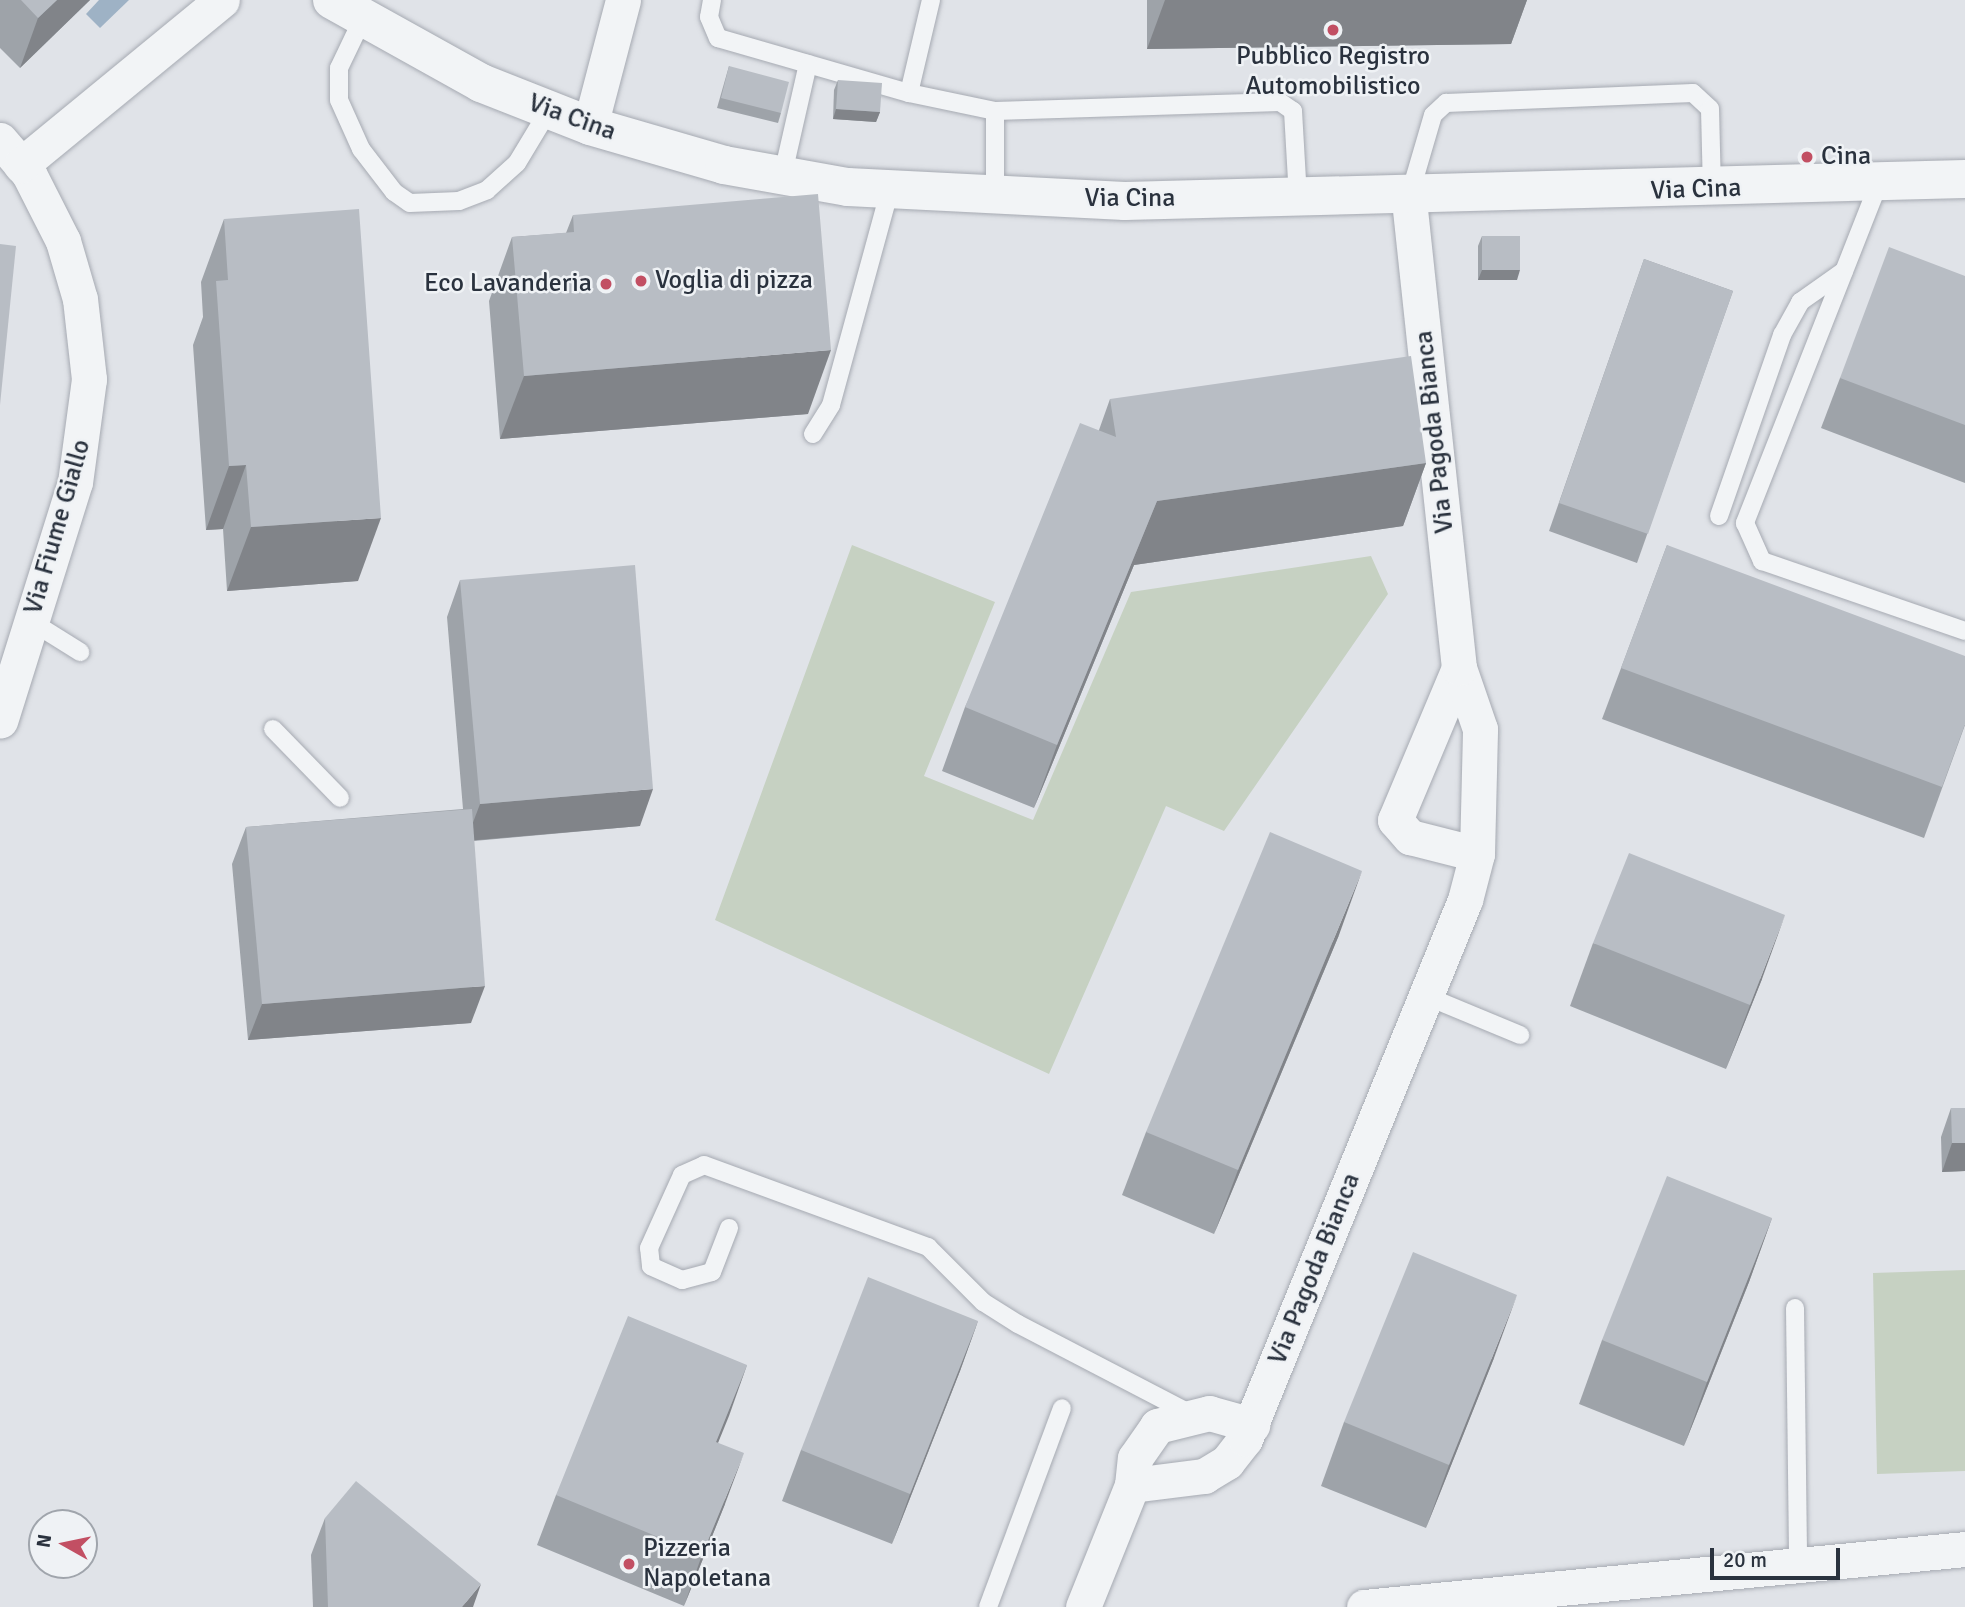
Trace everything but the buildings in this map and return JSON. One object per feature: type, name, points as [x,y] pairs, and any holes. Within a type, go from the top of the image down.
[{"type":"street","points":[[10,153],[222,0]]},
{"type":"street","points":[[590,126],[623,0]]},
{"type":"street","name":"Via Cina","points":[[347,10],[549,110],[590,126],[782,178],[890,190],[995,197],[1409,197],[1713,190],[1880,180],[1965,179]]},
{"type":"street","name":"Via Fiume Giallo","points":[[0,721],[75,482],[89,379],[69,260],[46,202],[10,153]]},
{"type":"street","name":"Via Pagoda Bianca","points":[[1132,1485],[1218,1470],[1252,1425],[1426,996],[1477,855],[1480,729],[1459,668],[1409,197]]},
{"type":"street","name":"Via Pagoda Bianca","points":[[1459,668],[1395,820],[1410,837],[1477,855]]},
{"type":"street","points":[[1083,1607],[1132,1485],[1144,1441],[1157,1426],[1191,1414],[1252,1425]]},
{"type":"street","points":[[1364,1607],[1578,1596],[1798,1567],[1965,1549]]},
{"type":"lane","points":[[712,0],[709,17],[718,38],[909,93],[995,111],[1280,102],[1293,111],[1298,197]]},
{"type":"lane","points":[[909,93],[931,0]]},
{"type":"lane","points":[[347,10],[339,100],[361,149],[394,192],[411,203],[459,201],[486,190],[517,163],[549,110]]},
{"type":"lane","points":[[782,178],[808,64]]},
{"type":"lane","points":[[1409,197],[1433,115],[1446,103],[1693,93],[1710,108],[1713,190]]},
{"type":"lane","points":[[995,111],[995,197]]},
{"type":"lane","points":[[1880,180],[1745,523],[1750,544],[1762,561],[1965,631]]},
{"type":"lane","points":[[814,434],[831,405],[890,190]]},
{"type":"lane","points":[[1719,516],[1782,335],[1800,302],[1844,271]]},
{"type":"lane","points":[[32,622],[80,652]]},
{"type":"lane","points":[[273,729],[340,798]]},
{"type":"lane","points":[[1426,996],[1520,1035]]},
{"type":"lane","points":[[729,1228],[712,1272],[682,1280],[651,1266],[649,1248],[681,1175],[704,1165],[928,1247],[1007,1317],[1191,1414]]},
{"type":"lane","points":[[1795,1308],[1798,1567]]},
{"type":"lane","points":[[988,1607],[1062,1408]]},
{"type":"green space","points":[[852,545],[995,602],[924,776],[1033,820],[1131,592],[1371,556],[1388,594],[1224,831],[1166,806],[1049,1074],[715,920]]},
{"type":"green space","points":[[1965,1270],[1965,1471],[1877,1474],[1873,1273]]},
{"type":"water","points":[[99,0],[129,0],[100,28],[86,14]]},
{"type":"place","name":"Pubblico Registro Automobilistico","points":[[1333,30]]},
{"type":"place","name":"Cina","points":[[1807,157]]},
{"type":"place","name":"Voglia di pizza","points":[[641,281]]},
{"type":"place","name":"Eco Lavanderia","points":[[606,284]]},
{"type":"place","name":"Pizzeria Napoletana","points":[[629,1564]]}]
